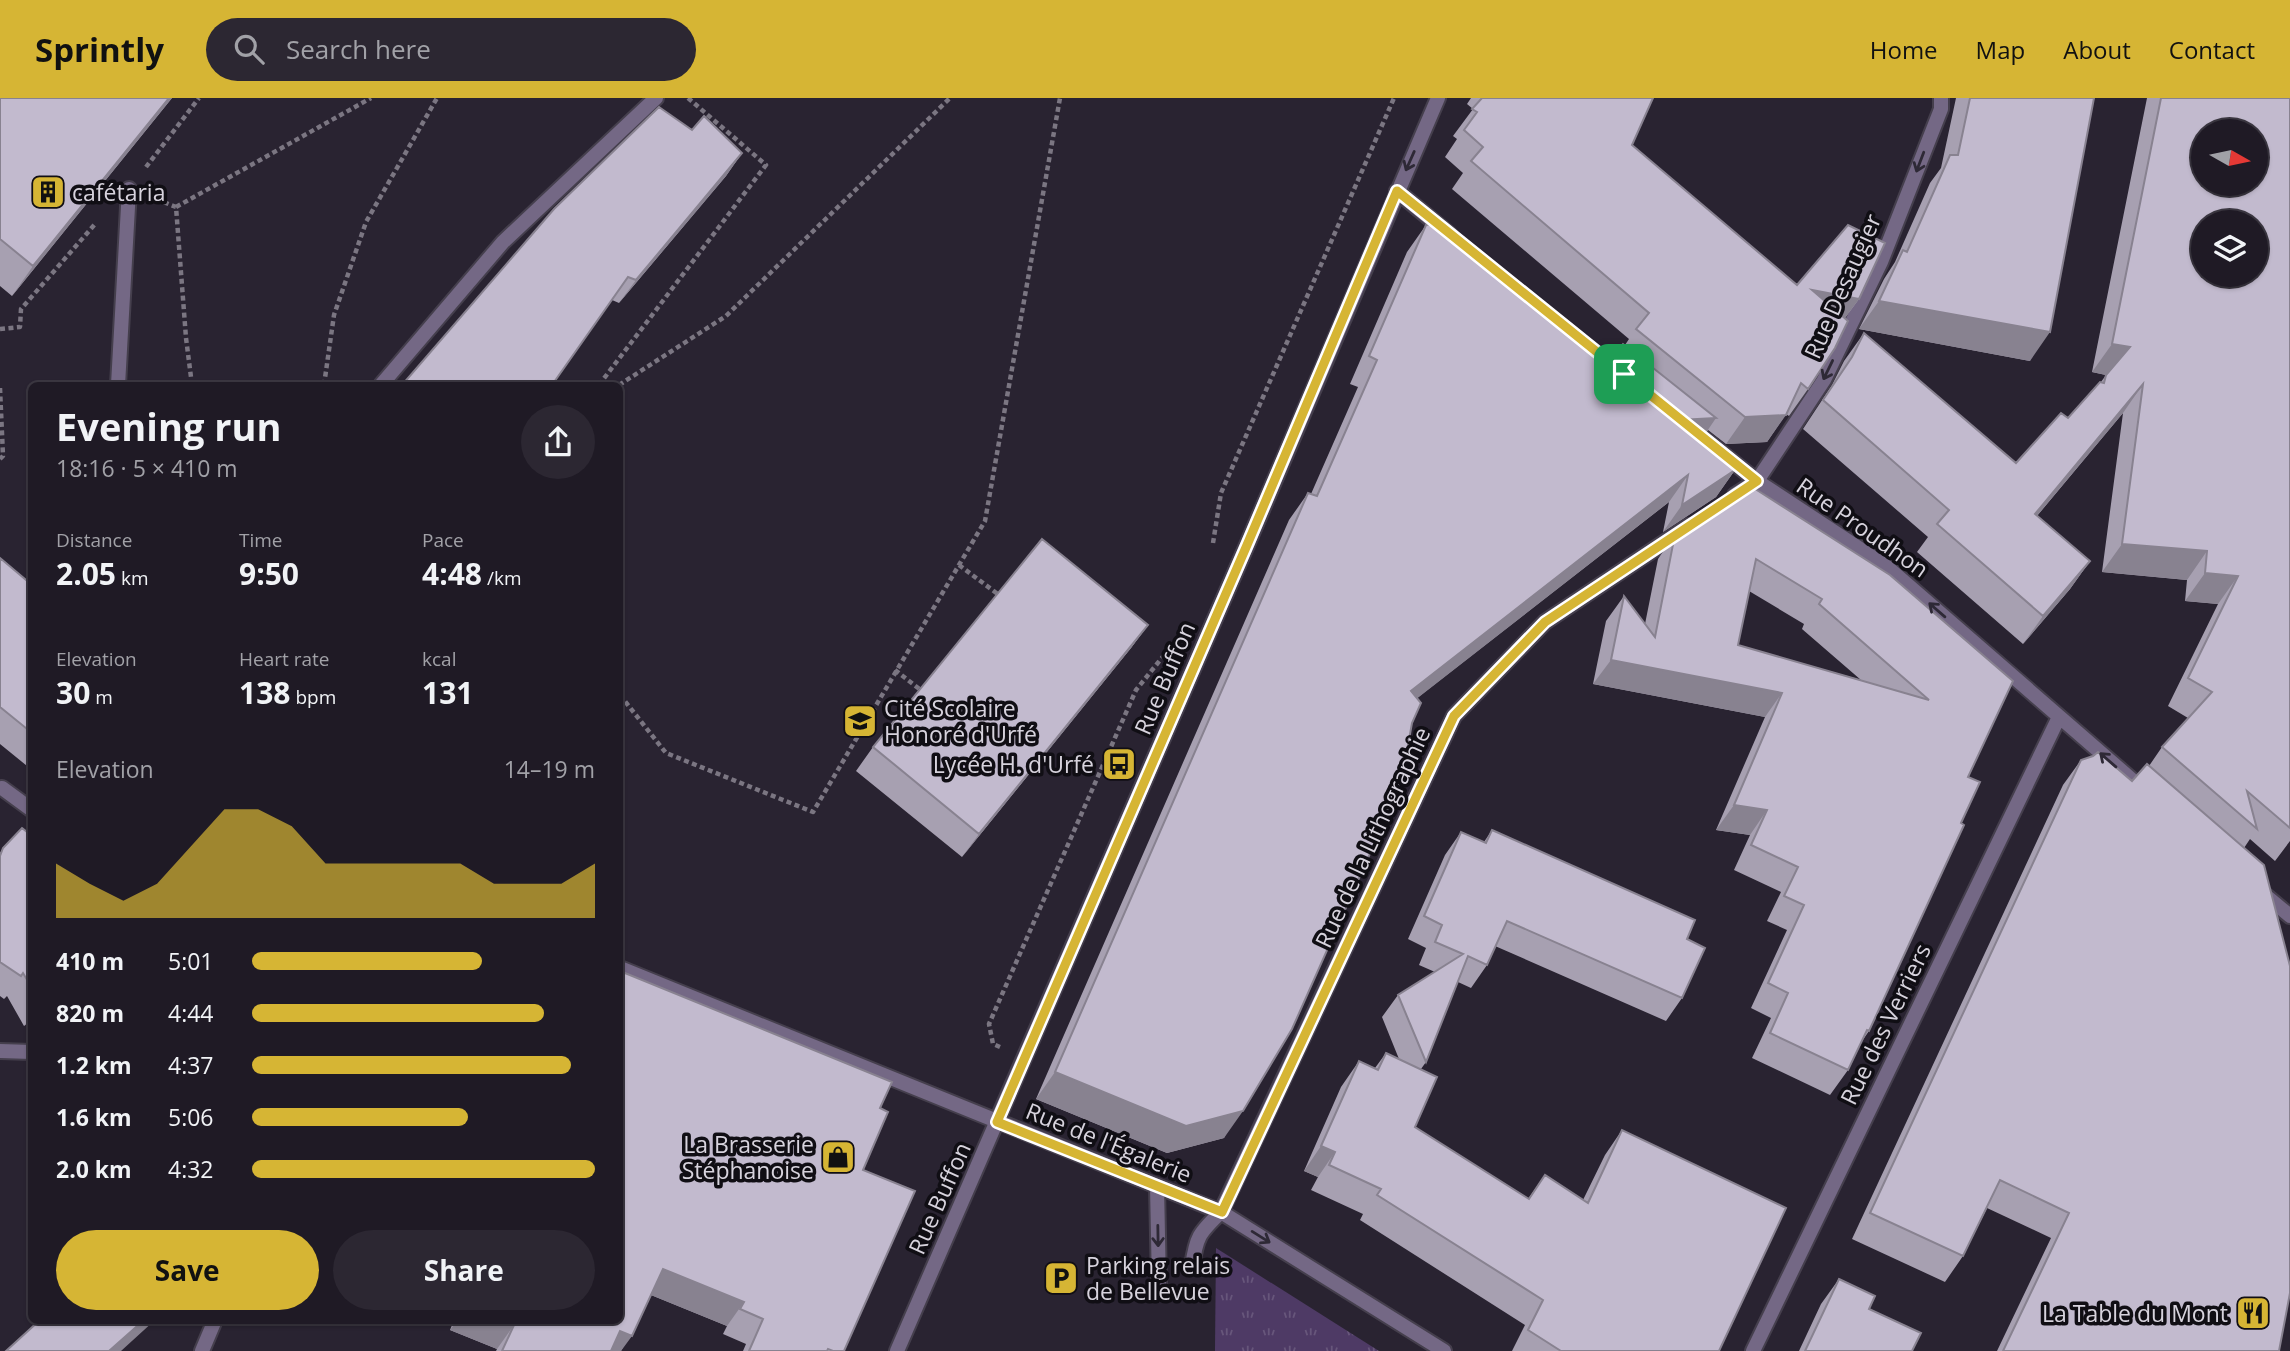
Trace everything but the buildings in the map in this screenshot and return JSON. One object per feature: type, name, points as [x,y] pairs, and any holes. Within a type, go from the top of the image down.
[{"type":"street","points":[[384,382],[503,242],[656,98]]},
{"type":"street","name":"Rue Buffon","points":[[897,1351],[1438,98]]},
{"type":"street","name":"Rue Desaugier","points":[[1757,481],[1824,380],[1881,262],[1941,109],[1941,98]]},
{"type":"street","points":[[118,382],[129,189]]},
{"type":"street","points":[[1397,191],[1456,240]]},
{"type":"street","name":"Rue Proudhon","points":[[1682,421],[1757,481],[1886,566],[2154,799]]},
{"type":"street","points":[[1723,503],[1757,481]]},
{"type":"street","name":"Rue de la Lithographie","points":[[1192,1267],[1195,1243],[1206,1227],[1222,1212],[1454,716],[1545,622],[1701,518]]},
{"type":"street","name":"Rue des Verriers","points":[[1753,1351],[2059,717]]},
{"type":"street","points":[[1,789],[28,807]]},
{"type":"street","points":[[2249,881],[2290,916]]},
{"type":"street","name":"Rue de l'Égalerie","points":[[623,969],[1222,1212],[1444,1351]]},
{"type":"street","points":[[0,1052],[28,1052]]},
{"type":"street","points":[[1157,1186],[1159,1285]]},
{"type":"street","points":[[202,1351],[213,1324]]},
{"type":"path","points":[[129,189],[176,206],[371,98]]},
{"type":"path","points":[[324,382],[334,315],[366,222],[437,98]]},
{"type":"path","points":[[601,382],[766,165],[688,98]]},
{"type":"path","points":[[623,382],[726,316],[950,98]]},
{"type":"path","points":[[623,699],[666,753],[813,812],[985,521],[1060,98]]},
{"type":"path","points":[[1213,544],[1222,493],[1394,98]]},
{"type":"path","points":[[176,206],[192,382]]},
{"type":"path","points":[[0,329],[20,327],[21,309],[78,242]]},
{"type":"path","points":[[0,388],[3,456],[0,459]]},
{"type":"path","points":[[959,565],[999,595]]},
{"type":"path","points":[[1024,1059],[993,1044],[989,1024],[1136,690],[1170,648]]},
{"type":"path","points":[[895,670],[922,691]]},
{"type":"green space","points":[[1216,1248],[1379,1351],[1215,1351]]},
{"type":"place","name":"cafétaria","points":[[48,192]]},
{"type":"place","name":"Cité Scolaire Honoré d'Urfé","points":[[860,721]]},
{"type":"place","name":"Lycée H. d'Urfé","points":[[1119,764]]},
{"type":"place","name":"La Brasserie Stéphanoise","points":[[838,1157]]},
{"type":"place","name":"Parking relais de Bellevue","points":[[1061,1278]]},
{"type":"place","name":"La Table du Mont","points":[[2253,1313]]},
{"type":"route","points":[[1397,191],[1624,374],[1757,481],[1545,622],[1454,716],[1222,1212],[997,1122],[1397,191]]}]
